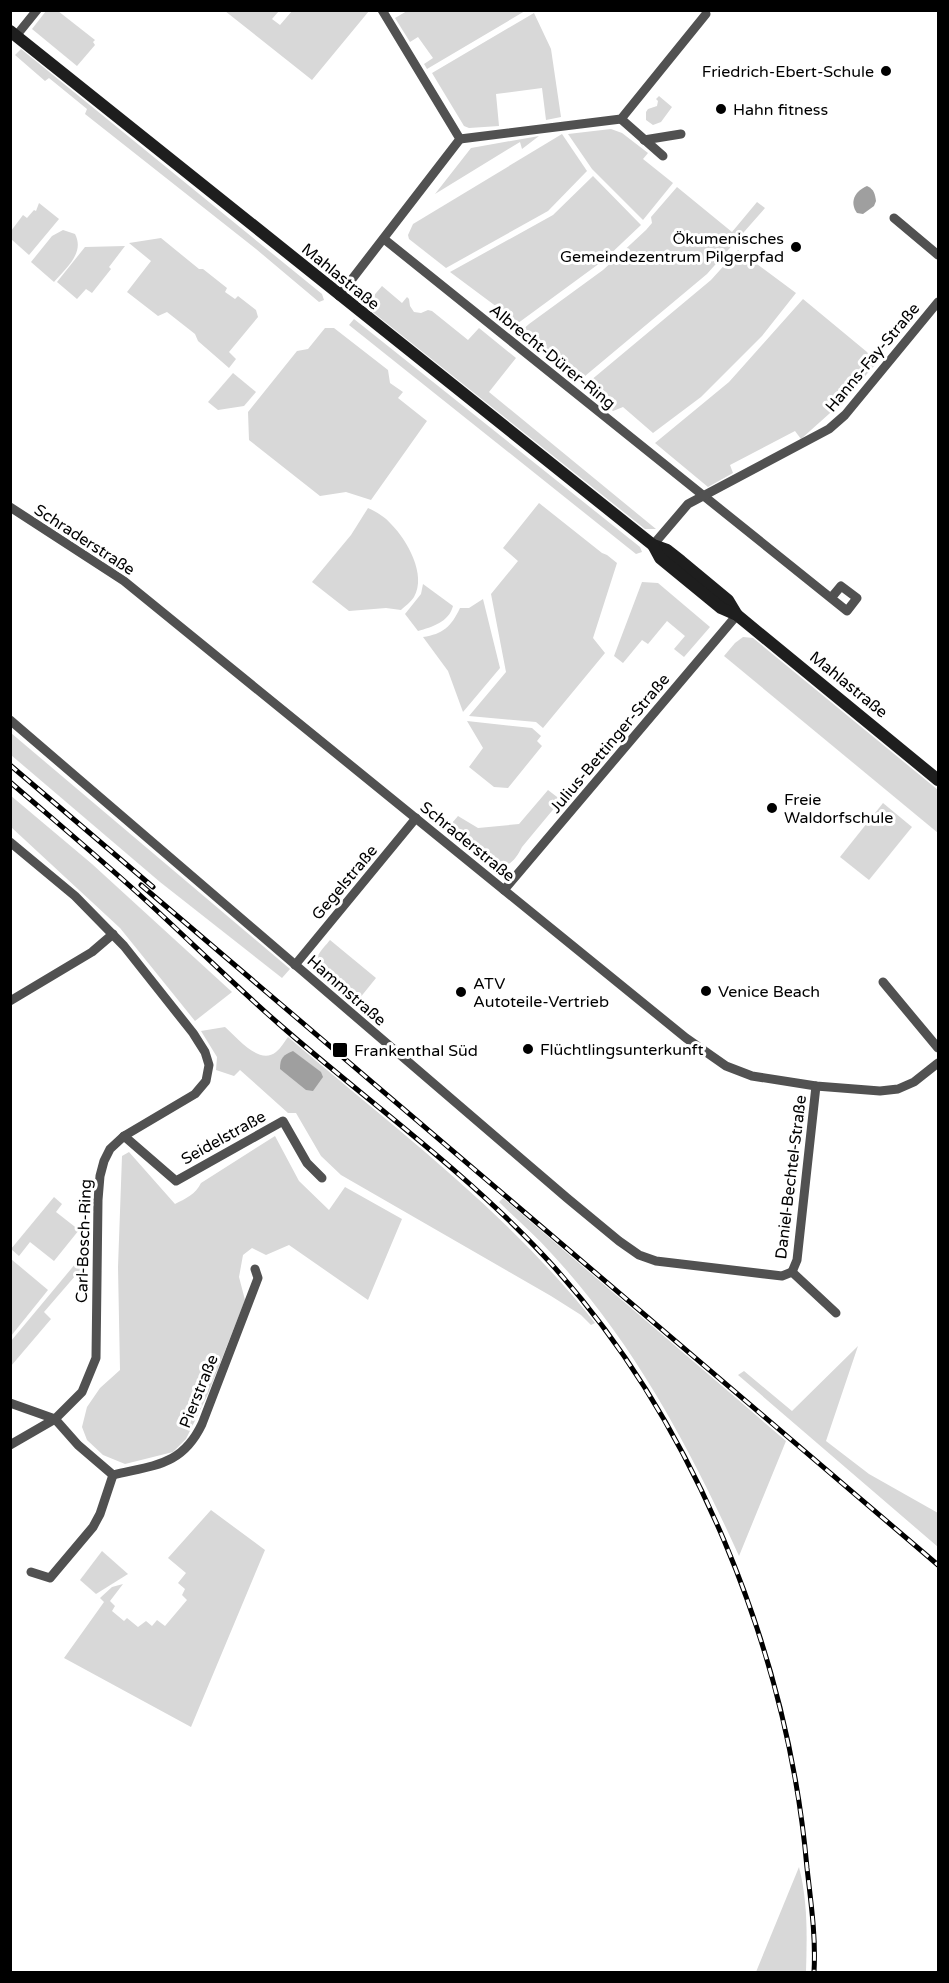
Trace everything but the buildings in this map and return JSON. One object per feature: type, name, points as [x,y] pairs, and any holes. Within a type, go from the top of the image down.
[{"type":"street","points":[[13,34],[37,10]]},
{"type":"street","points":[[382,10],[460,139]]},
{"type":"street","points":[[339,296],[460,139],[621,119],[706,14]]},
{"type":"street","name":"Mahlastraße","points":[[13,34],[653,545],[660,558],[721,608],[737,615],[939,780]]},
{"type":"street","points":[[621,119],[663,156]]},
{"type":"street","points":[[644,140],[681,134]]},
{"type":"street","points":[[894,218],[939,255]]},
{"type":"street","name":"Albrecht-Dürer-Ring","points":[[384,239],[702,496]]},
{"type":"street","name":"Hanns-Fay-Straße","points":[[653,545],[688,504],[830,429],[845,415],[938,304]]},
{"type":"street","points":[[702,496],[831,598]]},
{"type":"street","name":"Schraderstraße","points":[[10,507],[124,581],[699,1049],[726,1066],[752,1076],[816,1086],[880,1091],[898,1089],[914,1082],[939,1063]]},
{"type":"street","name":"Julius-Bettinger-Straße","points":[[504,890],[737,615]]},
{"type":"street","name":"Hammstraße","points":[[10,720],[567,1198],[639,1255],[656,1261],[782,1276],[792,1272]]},
{"type":"street","name":"Gegelstraße","points":[[295,965],[416,818]]},
{"type":"street","name":"Carl-Bosch-Ring","points":[[10,842],[75,896],[113,934],[193,1033],[205,1052],[209,1065],[206,1081],[195,1094],[124,1136],[110,1149],[100,1176],[96,1358],[82,1392],[56,1419],[10,1445]]},
{"type":"street","points":[[10,1001],[92,952],[113,934]]},
{"type":"street","points":[[883,982],[939,1048]]},
{"type":"street","name":"Daniel-Bechtel-Straße","points":[[792,1272],[797,1260],[816,1086]]},
{"type":"street","name":"Seidelstraße","points":[[124,1136],[176,1181],[283,1121],[307,1163],[322,1178]]},
{"type":"street","name":"Pierstraße","points":[[113,1475],[168,1461],[182,1453],[195,1439],[258,1278],[255,1269]]},
{"type":"street","points":[[792,1272],[836,1313]]},
{"type":"street","points":[[10,1402],[56,1419],[78,1445],[113,1475],[100,1514],[93,1527],[57,1570],[50,1578],[31,1572]]},
{"type":"shaded area","points":[[46,11],[58,11],[95,40],[93,42],[95,45],[77,66],[32,29]]},
{"type":"shaded area","points":[[225,11],[279,11],[272,19],[280,25],[292,11],[369,11],[312,80]]},
{"type":"shaded area","points":[[407,11],[525,11],[427,69],[424,64],[433,58],[418,37],[410,42],[395,18]]},
{"type":"shaded area","points":[[534,13],[551,49],[561,117],[546,120],[542,88],[496,94],[499,126],[469,128],[464,126],[432,73]]},
{"type":"shaded area","points":[[21,49],[322,294],[324,300],[319,302],[256,249],[85,114],[87,109],[49,78],[45,81],[15,55]]},
{"type":"shaded area","points":[[659,96],[672,107],[661,122],[653,125],[646,120],[646,112],[657,106],[656,99]]},
{"type":"shaded area","points":[[611,129],[622,133],[648,153],[643,159],[673,183],[643,220],[592,169],[568,134]]},
{"type":"shaded area","points":[[562,134],[587,171],[548,211],[446,268],[409,239],[408,235],[413,224]]},
{"type":"shaded area","points":[[539,136],[522,149],[520,142],[435,194],[471,148]]},
{"type":"shaded area","points":[[593,176],[641,225],[604,260],[510,329],[491,313],[497,307],[450,272],[553,215]]},
{"type":"shaded area","points":[[867,186],[874,192],[876,201],[874,206],[863,214],[857,213],[853,201],[859,191]]},
{"type":"shaded area","points":[[677,187],[732,232],[757,202],[765,208],[707,274],[585,376],[554,351],[544,355],[518,334],[603,270],[646,230],[652,223],[651,217]]},
{"type":"shaded area","points":[[39,203],[59,219],[29,255],[11,239],[11,231],[23,215],[27,218],[34,210],[36,211]]},
{"type":"shaded area","points":[[63,230],[75,234],[78,248],[69,266],[54,282],[31,262],[52,236]]},
{"type":"shaded area","points":[[161,238],[227,288],[225,292],[235,299],[238,296],[256,310],[258,317],[229,352],[236,359],[229,368],[198,341],[195,334],[167,312],[158,316],[127,292],[151,261],[129,243]]},
{"type":"shaded area","points":[[125,246],[92,293],[86,289],[77,299],[57,282],[85,247]]},
{"type":"shaded area","points":[[738,250],[796,293],[762,336],[701,397],[653,433],[623,407],[613,411],[584,386],[711,280]]},
{"type":"shaded area","points":[[382,286],[402,303],[407,297],[414,312],[432,311],[468,340],[479,328],[516,358],[489,392],[656,529],[645,529],[365,306]]},
{"type":"shaded area","points":[[803,299],[867,352],[875,365],[839,405],[801,439],[795,431],[730,465],[733,473],[708,487],[655,443],[729,382]]},
{"type":"shaded area","points":[[354,319],[640,547],[642,552],[636,554],[349,325]]},
{"type":"shaded area","points":[[325,328],[334,328],[388,370],[390,383],[403,392],[398,398],[427,421],[371,500],[346,492],[320,496],[249,440],[248,412],[297,351],[308,349]]},
{"type":"shaded area","points":[[233,373],[256,392],[244,406],[218,410],[208,402]]},
{"type":"shaded area","points":[[539,503],[617,563],[593,638],[605,653],[543,728],[536,722],[469,716],[506,672],[491,594],[518,561],[503,548]]},
{"type":"shaded area","points":[[368,508],[381,515],[397,531],[409,548],[417,568],[417,588],[413,599],[401,610],[386,608],[349,611],[312,582],[351,535]]},
{"type":"shaded area","points":[[642,582],[658,583],[710,627],[684,657],[674,649],[685,636],[667,621],[648,644],[642,640],[623,663],[614,656]]},
{"type":"shaded area","points":[[423,584],[453,606],[444,620],[418,631],[405,614],[421,594]]},
{"type":"shaded area","points":[[483,599],[500,668],[463,712],[448,671],[423,637],[446,629],[460,608],[469,608]]},
{"type":"shaded area","points":[[743,637],[753,638],[938,790],[938,833],[724,656]]},
{"type":"shaded area","points":[[467,721],[532,728],[541,736],[537,741],[542,746],[508,788],[494,787],[469,767],[483,748]]},
{"type":"shaded area","points":[[11,733],[290,969],[282,978],[160,882],[11,755]]},
{"type":"shaded area","points":[[548,790],[561,800],[508,865],[495,868],[446,830],[458,816],[478,828],[519,824]]},
{"type":"shaded area","points":[[10,795],[92,864],[232,992],[195,1021],[120,928],[11,827]]},
{"type":"shaded area","points":[[883,803],[912,827],[869,880],[840,857]]},
{"type":"shaded area","points":[[330,940],[376,978],[355,1004],[316,970],[317,957]]},
{"type":"shaded area","points":[[225,1027],[249,1048],[263,1055],[276,1052],[288,1037],[449,1172],[488,1208],[525,1244],[595,1323],[591,1325],[581,1315],[551,1296],[341,1175],[321,1156],[296,1113],[288,1113],[240,1070],[234,1076],[216,1070],[217,1057],[201,1031]]},
{"type":"shaded area","points":[[293,1051],[321,1072],[323,1077],[313,1091],[306,1090],[280,1069],[283,1057]]},
{"type":"shaded area","points":[[275,1136],[299,1181],[329,1210],[345,1187],[402,1219],[368,1300],[289,1245],[266,1255],[252,1248],[243,1255],[239,1277],[245,1300],[208,1394],[186,1439],[173,1452],[125,1464],[103,1455],[87,1440],[82,1427],[87,1407],[100,1388],[120,1370],[118,1267],[122,1156],[129,1152],[175,1204],[193,1193],[201,1183]]},
{"type":"shaded area","points":[[54,1197],[62,1204],[56,1212],[79,1230],[54,1261],[30,1242],[19,1256],[11,1249]]},
{"type":"shaded area","points":[[503,1198],[786,1441],[739,1556],[680,1436],[634,1359],[581,1287],[545,1246],[499,1202]]},
{"type":"shaded area","points":[[11,1259],[48,1290],[11,1336]]},
{"type":"shaded area","points":[[76,1263],[82,1268],[44,1312],[51,1319],[11,1366],[11,1341]]},
{"type":"shaded area","points":[[858,1346],[826,1441],[869,1474],[938,1513],[938,1547],[738,1375],[744,1371],[792,1411]]},
{"type":"shaded area","points":[[211,1510],[265,1550],[191,1727],[64,1658],[104,1602],[100,1598],[112,1587],[123,1584],[110,1601],[115,1606],[112,1611],[124,1621],[127,1618],[138,1627],[146,1621],[152,1626],[157,1620],[165,1626],[187,1600],[182,1595],[185,1589],[178,1583],[186,1573],[168,1558]]},
{"type":"shaded area","points":[[102,1551],[128,1574],[96,1594],[80,1580]]},
{"type":"shaded area","points":[[799,1867],[807,1933],[806,1972],[756,1972]]},
{"type":"railway","points":[[10,765],[153,887]]},
{"type":"railway","points":[[10,782],[141,896],[312,1053],[448,1165],[513,1224],[544,1256],[597,1319],[645,1389],[688,1463],[724,1541],[755,1622],[779,1704],[796,1786],[807,1868],[813,1920],[814,1972]]},
{"type":"railway","points":[[141,885],[938,1565]]},
{"type":"place","name":"Friedrich-Ebert-Schule","points":[[886,71]]},
{"type":"place","name":"Hahn fitness","points":[[721,109]]},
{"type":"place","name":"Ökumenisches Gemeindezentrum Pilgerpfad","points":[[796,247]]},
{"type":"place","name":"Freie Waldorfschule","points":[[772,808]]},
{"type":"place","name":"Venice Beach","points":[[706,991]]},
{"type":"place","name":"ATV Autoteile-Vertrieb","points":[[461,992]]},
{"type":"place","name":"Flüchtlingsunterkunft","points":[[528,1049]]},
{"type":"place","name":"Frankenthal Süd","points":[[340,1050]]}]
